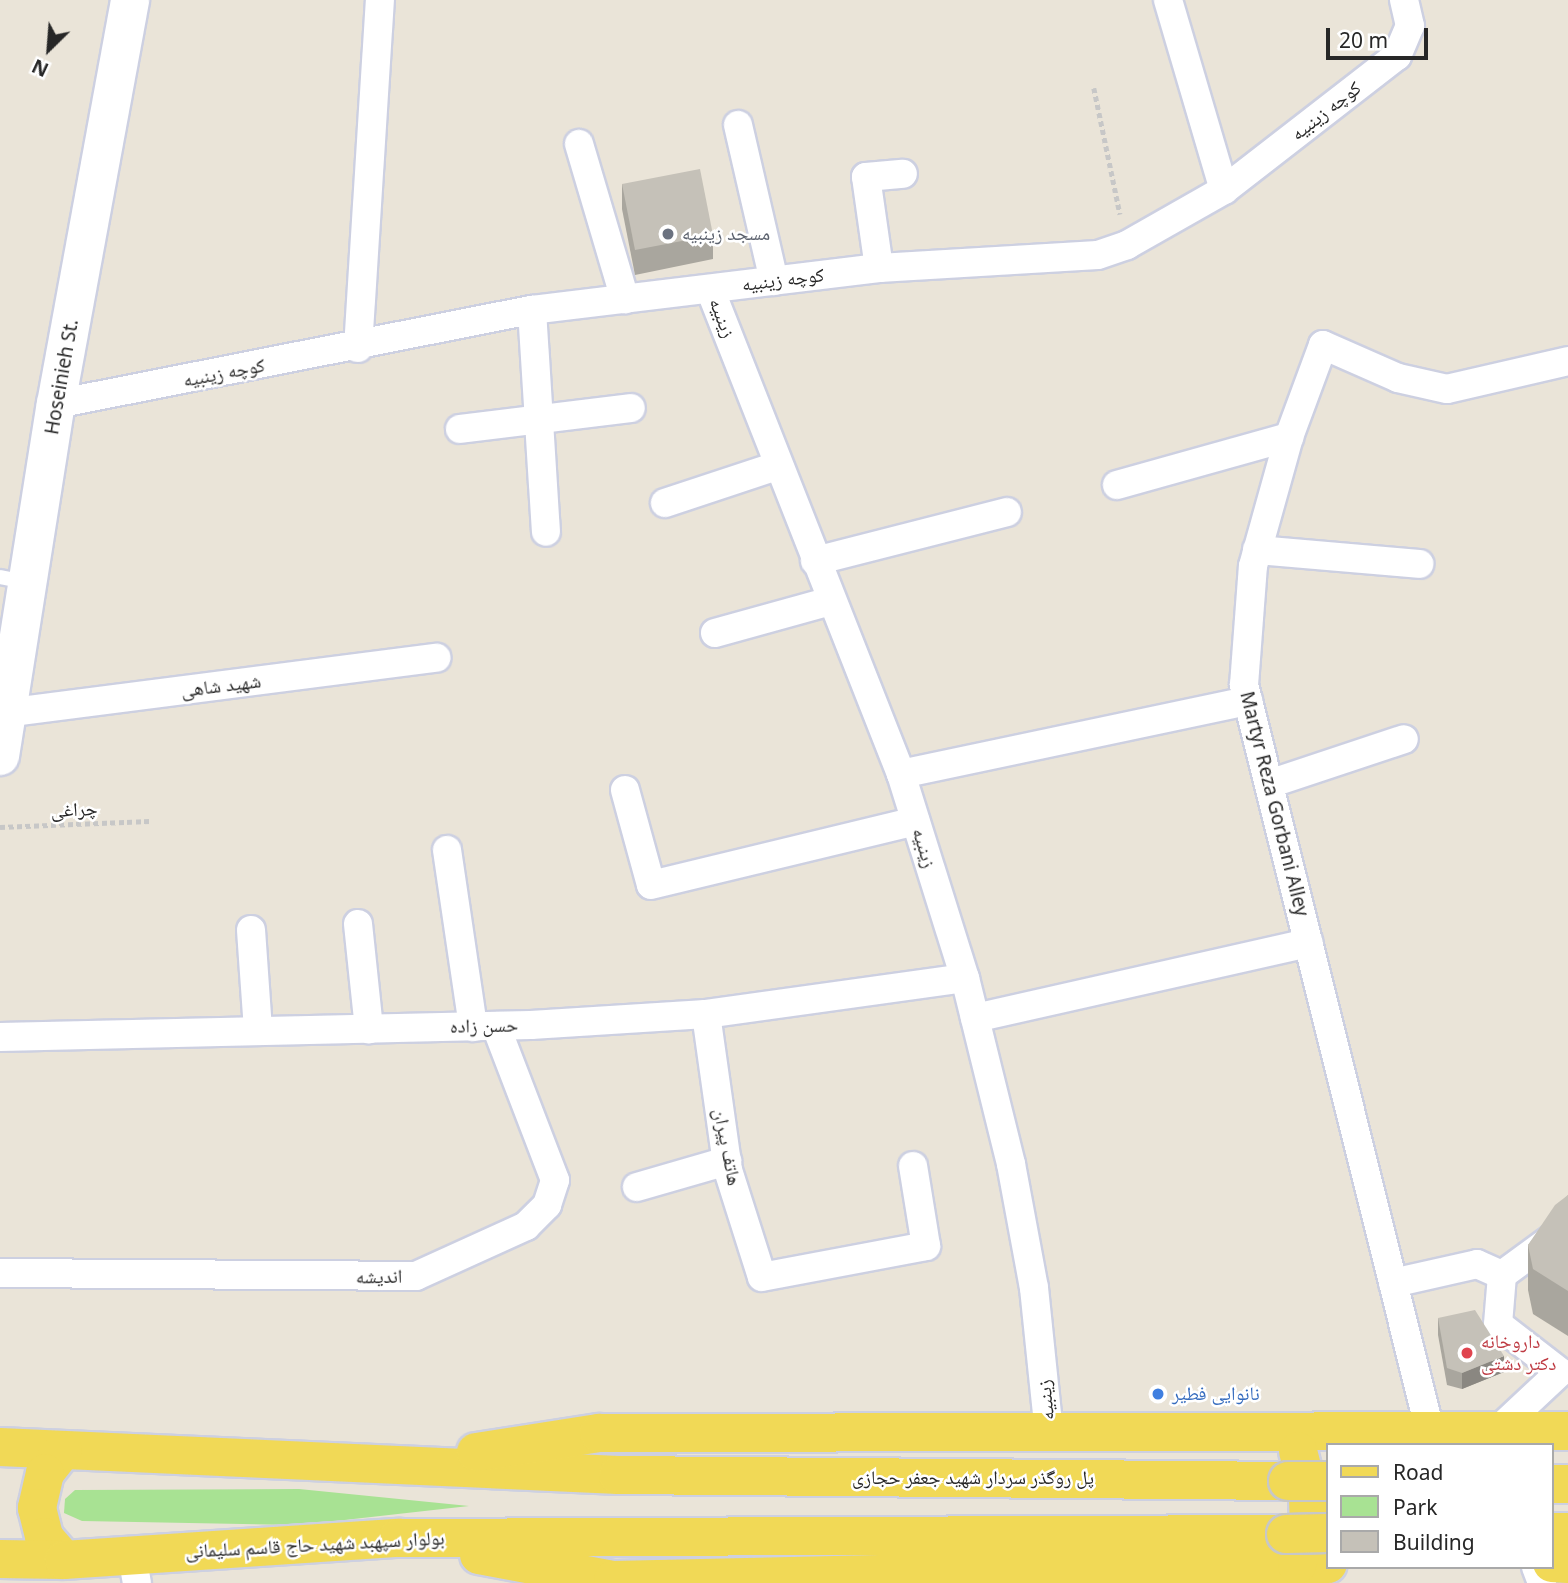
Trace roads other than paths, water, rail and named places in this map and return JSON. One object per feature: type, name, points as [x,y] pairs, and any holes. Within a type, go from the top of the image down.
[{"type":"main road","points":[[1293,1431],[1308,1490],[1309,1526],[1304,1561]]},
{"type":"main road","points":[[0,1447],[395,1464],[600,1433],[1568,1431]]},
{"type":"main road","points":[[63,1450],[45,1473],[37,1508],[44,1537],[64,1560]]},
{"type":"main road","name":"پل روگذر سردار شهید جعفر حجازی","points":[[395,1464],[618,1475],[1326,1482]]},
{"type":"main road","points":[[398,1538],[553,1576],[613,1580],[1304,1561],[1326,1535]]},
{"type":"main road","name":"بولوار سپهبد شهید حاج قاسم سلیمانی","points":[[0,1559],[64,1560],[134,1569],[398,1538],[631,1538],[1304,1561]]},
{"type":"street","name":"Hoseinieh St.","points":[[0,756],[15,580],[56,404],[130,0]]},
{"type":"street","points":[[358,348],[380,0]]},
{"type":"street","points":[[1168,0],[1224,190]]},
{"type":"street","name":"کوچه زینبیه","points":[[56,404],[358,348],[532,310],[879,268],[1067,261],[1127,245],[1224,190],[1397,56],[1410,26],[1404,0]]},
{"type":"street","points":[[738,125],[774,281]]},
{"type":"street","points":[[579,144],[625,299]]},
{"type":"street","points":[[879,268],[866,177],[903,174]]},
{"type":"street","name":"زینبیه","points":[[710,289],[830,601],[901,774],[965,978],[1011,1164],[1034,1287],[1049,1432]]},
{"type":"street","points":[[532,310],[536,420],[546,533]]},
{"type":"street","name":"Martyr Reza Gorbani Alley","points":[[1430,1431],[1244,685],[1257,550],[1289,437],[1323,345],[1398,378],[1447,388],[1568,361]]},
{"type":"street","points":[[460,429],[631,408]]},
{"type":"street","points":[[1117,485],[1289,437]]},
{"type":"street","points":[[664,503],[777,466]]},
{"type":"street","points":[[815,561],[1007,512]]},
{"type":"street","points":[[1257,550],[1419,564]]},
{"type":"street","points":[[715,633],[830,601]]},
{"type":"street","name":"شهید شاهی","points":[[5,713],[437,658]]},
{"type":"street","points":[[901,774],[1248,701]]},
{"type":"street","points":[[1269,783],[1404,739]]},
{"type":"street","points":[[625,790],[651,885],[915,821]]},
{"type":"street","name":"اندیشه","points":[[0,1273],[416,1276],[526,1226],[547,1205],[555,1180],[484,1027],[447,850]]},
{"type":"street","points":[[358,924],[369,1030]]},
{"type":"street","points":[[251,930],[258,1031]]},
{"type":"street","points":[[975,1018],[1309,943]]},
{"type":"street","name":"حسن زاده","points":[[0,1037],[484,1027],[706,1014],[965,978]]},
{"type":"street","name":"هاتف پیران","points":[[706,1014],[727,1161],[762,1277],[926,1246],[913,1166]]},
{"type":"street","points":[[638,1187],[727,1161]]},
{"type":"street","points":[[1497,1431],[1560,1372],[1498,1324],[1502,1275],[1558,1234]]},
{"type":"street","points":[[1393,1283],[1478,1264],[1502,1275]]},
{"type":"place","name":"مسجد زینبیه","points":[[668,234]]},
{"type":"place","name":"داروخانه دکتر دشتی","points":[[1467,1353]]},
{"type":"place","name":"نانوایی فطیر","points":[[1158,1394]]}]
